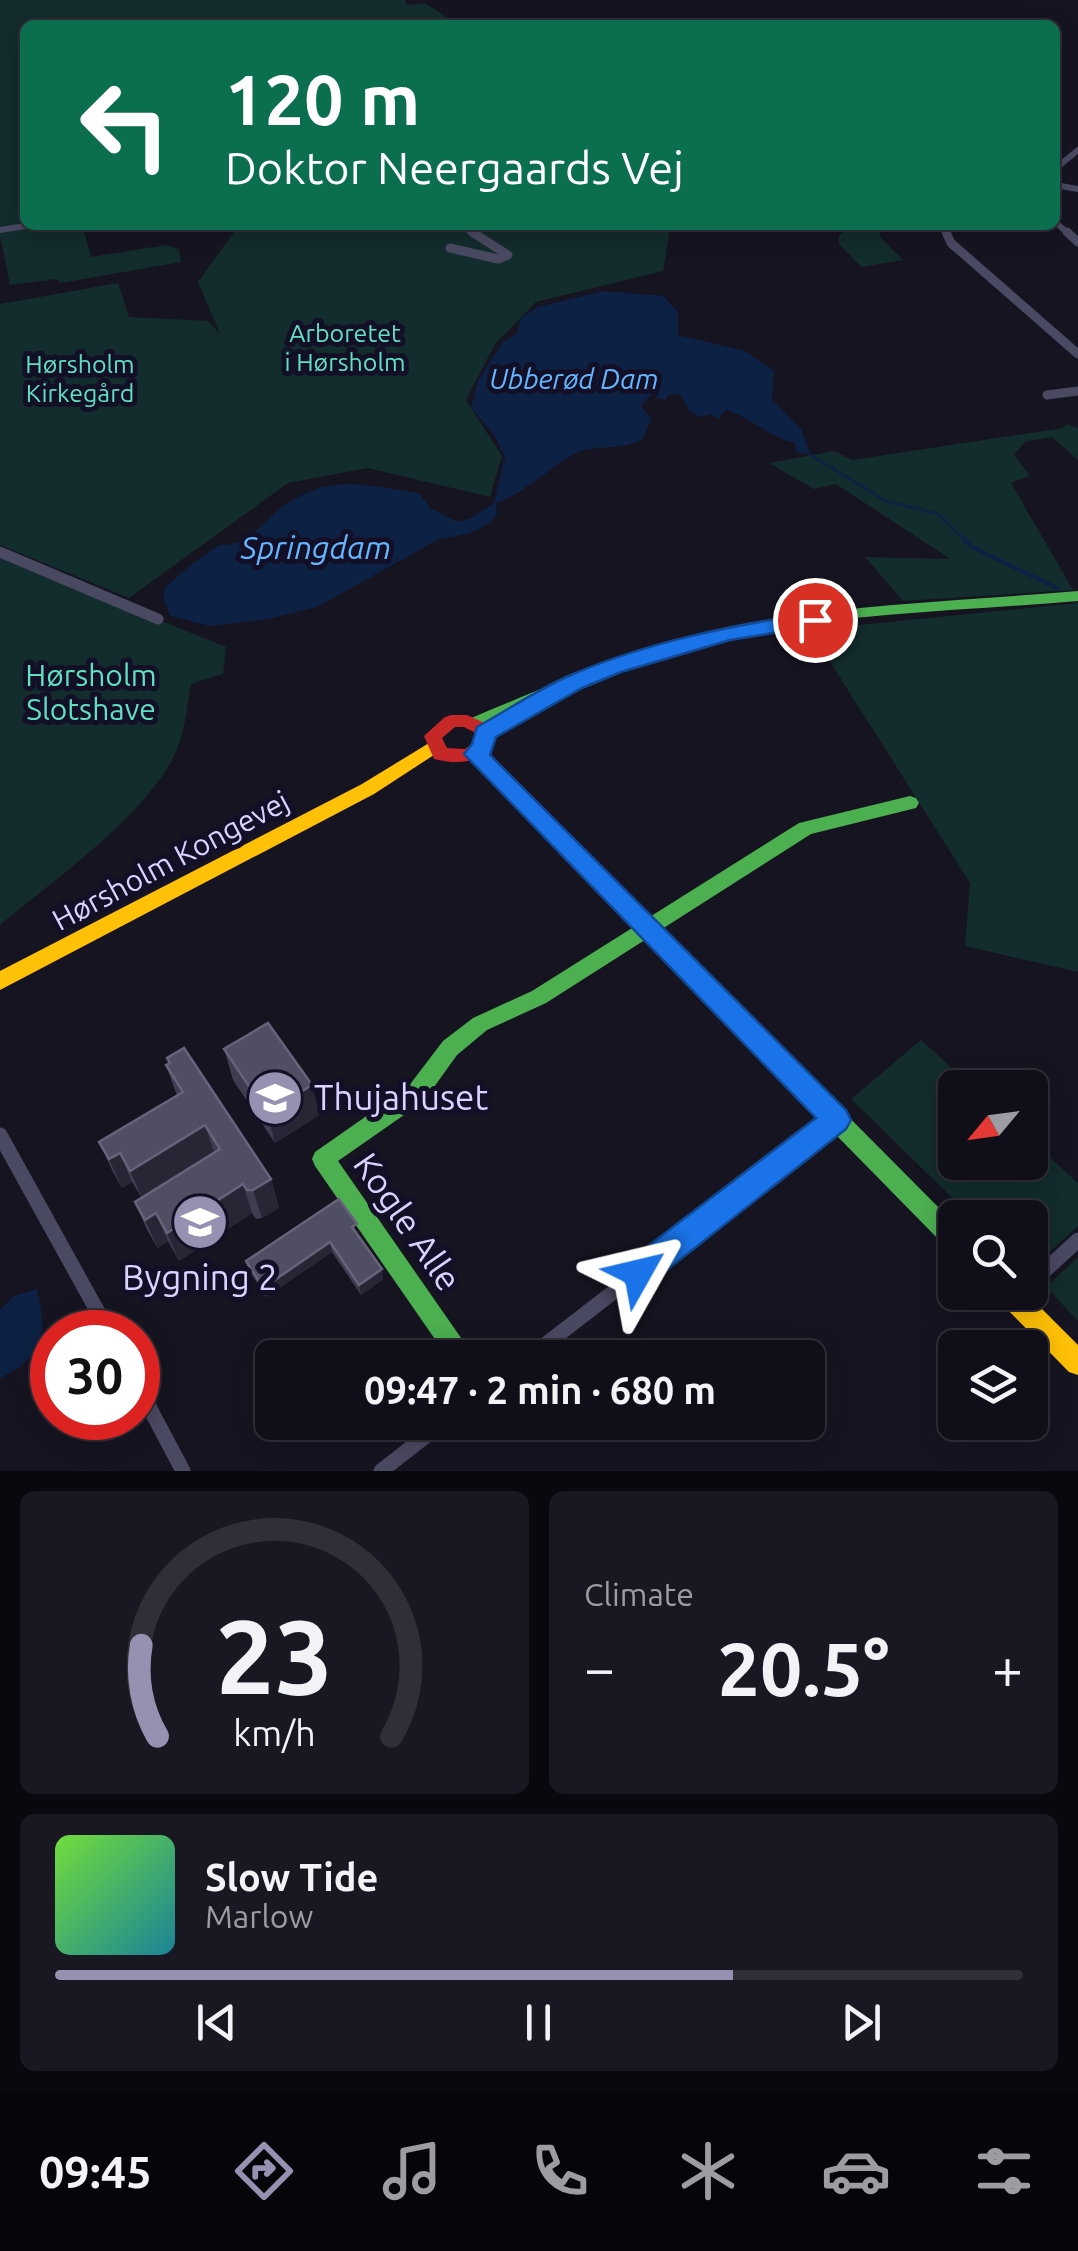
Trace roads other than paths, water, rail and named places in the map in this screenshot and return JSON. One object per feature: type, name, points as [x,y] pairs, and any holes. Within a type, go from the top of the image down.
[{"type":"street","points":[[450,248],[498,259],[508,255],[498,244],[482,241],[467,230]]},
{"type":"street","points":[[945,230],[951,242],[1078,354]]},
{"type":"street","points":[[1047,395],[1078,391]]},
{"type":"street","points":[[0,552],[158,618]]},
{"type":"street","points":[[480,728],[484,748],[466,758],[440,751],[433,736],[444,724],[460,720],[480,728],[574,682],[670,647],[729,633],[815,620],[1078,596]]},
{"type":"street","name":"Hørsholm Kongevej","points":[[0,982],[440,751]]},
{"type":"street","points":[[476,754],[938,1223]]},
{"type":"street","points":[[647,929],[806,828],[910,803]]},
{"type":"street","name":"Kogle Alle","points":[[450,1340],[322,1159],[416,1094],[463,1036],[538,997],[647,929]]},
{"type":"street","points":[[551,1340],[836,1120]]},
{"type":"street","points":[[0,1135],[96,1310]]},
{"type":"street","points":[[1048,1268],[1078,1240]]},
{"type":"street","points":[[1027,1310],[1078,1363]]},
{"type":"street","points":[[160,1428],[183,1471]]},
{"type":"street","points":[[381,1471],[421,1440]]},
{"type":"water","points":[[603,291],[663,296],[678,312],[678,335],[745,351],[774,371],[772,399],[801,429],[810,454],[796,452],[795,443],[735,413],[726,410],[718,419],[711,414],[701,417],[689,411],[680,394],[668,395],[666,400],[656,398],[659,393],[654,392],[641,406],[651,419],[642,440],[574,454],[516,494],[496,503],[497,515],[485,526],[439,539],[317,607],[269,619],[210,626],[170,616],[164,592],[179,575],[220,545],[240,541],[308,492],[355,484],[419,493],[431,509],[458,522],[494,503],[505,457],[494,435],[471,407],[478,381],[503,342],[517,333],[521,318],[538,307]]},
{"type":"water","points":[[37,1289],[40,1310],[30,1310],[30,1357],[0,1378],[0,1310],[14,1296]]},
{"type":"waterway","points":[[809,454],[886,501],[938,514],[966,541]]},
{"type":"waterway","points":[[966,541],[1059,589]]},
{"type":"place","name":"Thujahuset","points":[[275,1098]]},
{"type":"place","name":"Bygning 2","points":[[200,1222]]},
{"type":"park label","name":"Arboretet i Hørsholm","points":[[345,348]]},
{"type":"park label","name":"Hørsholm Kirkegård","points":[[80,378]]},
{"type":"park label","name":"Hørsholm Slotshave","points":[[91,693]]},
{"type":"water label","name":"Ubberød Dam","points":[[574,379]]},
{"type":"water label","name":"Springdam","points":[[316,548]]}]
